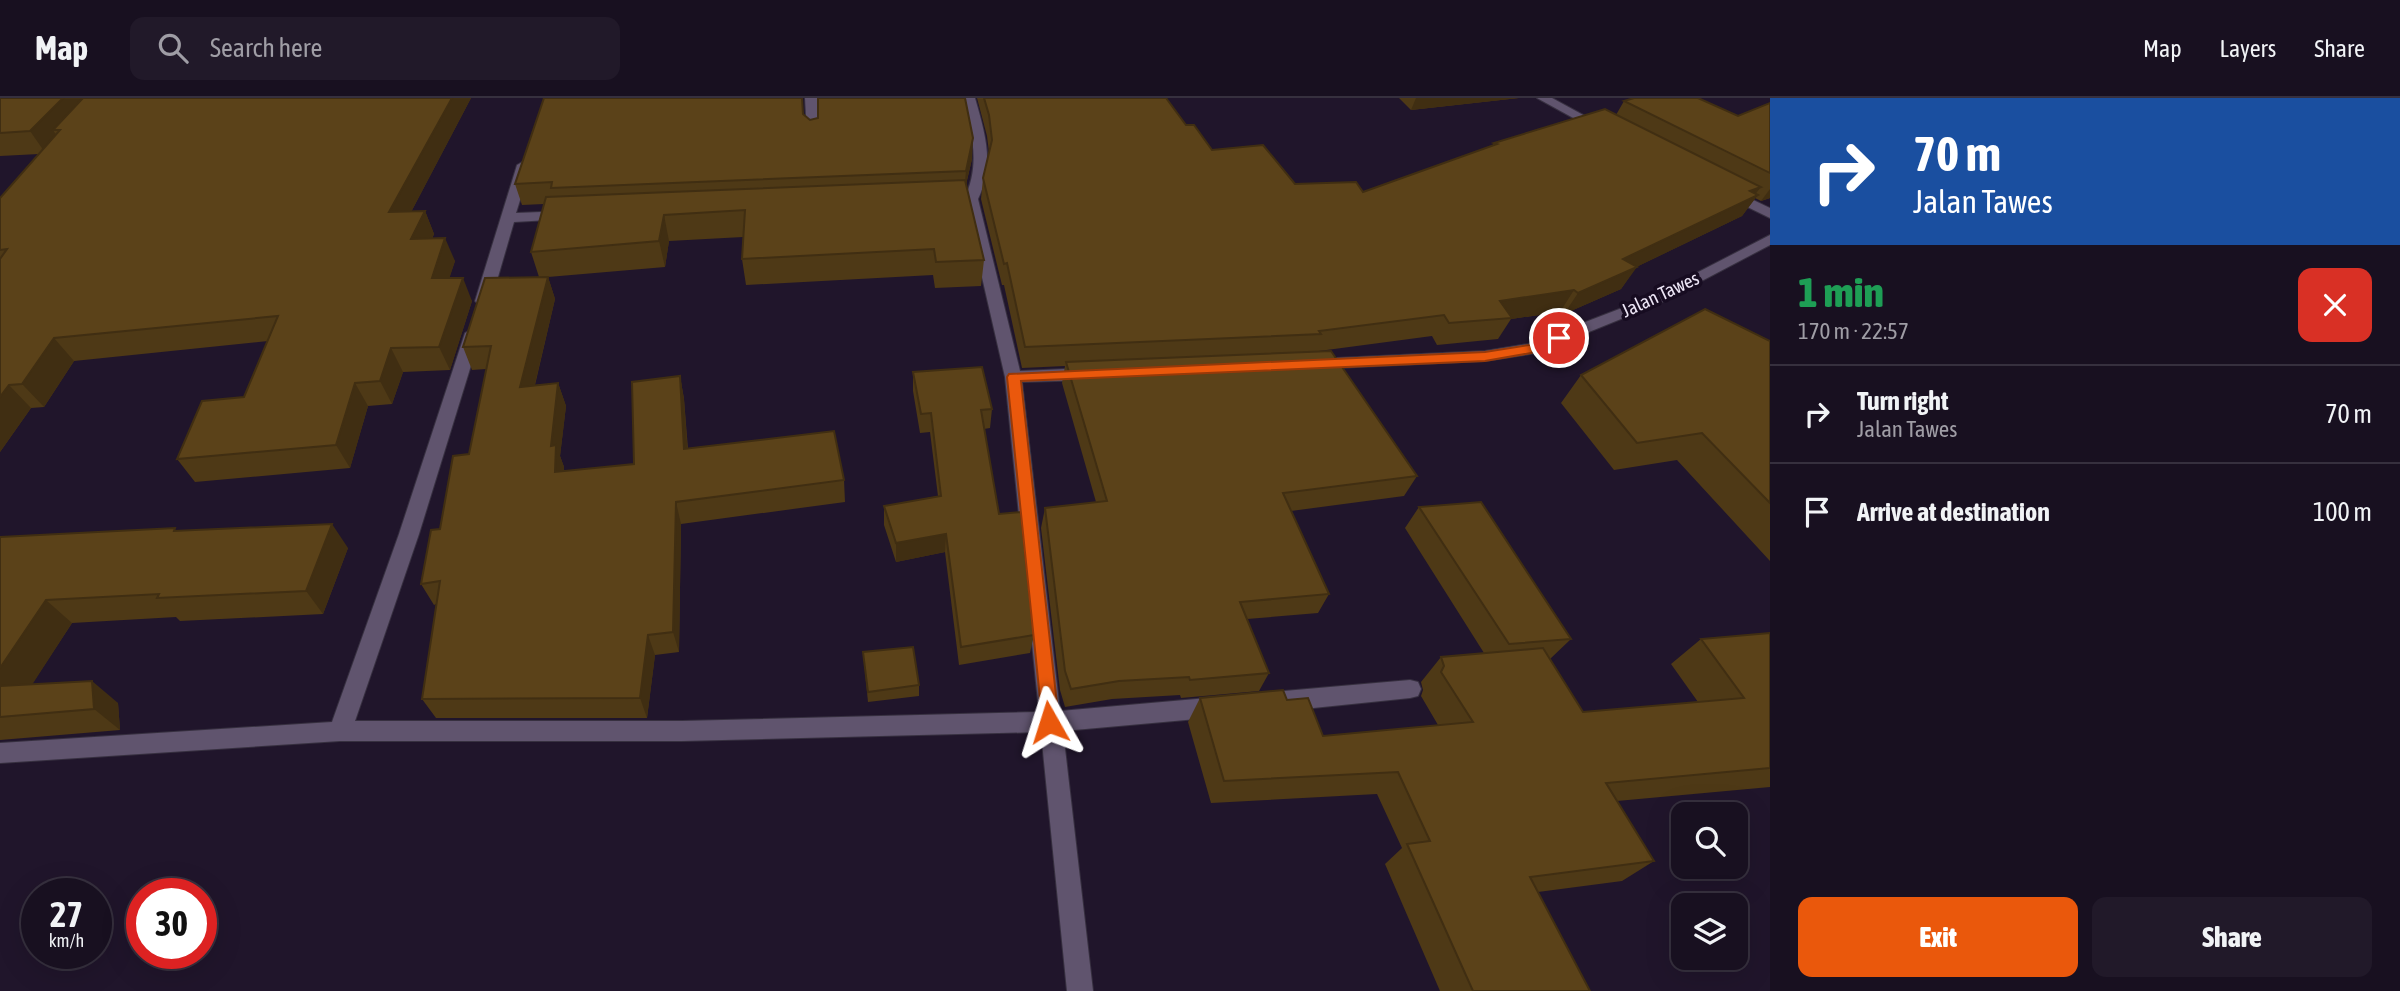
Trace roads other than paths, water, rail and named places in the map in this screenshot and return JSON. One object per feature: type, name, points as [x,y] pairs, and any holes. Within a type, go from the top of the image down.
[{"type":"street","points":[[811,98],[813,134]]},
{"type":"street","points":[[969,98],[981,142],[983,164],[978,187],[964,199],[1013,377],[1080,991]]},
{"type":"street","points":[[1543,98],[1612,134]]},
{"type":"street","points":[[340,731],[409,534],[530,149]]},
{"type":"street","points":[[1721,189],[1770,214]]},
{"type":"street","points":[[509,218],[576,215]]},
{"type":"street","name":"Jalan Tawes","points":[[1305,364],[1485,356],[1531,349],[1653,300],[1770,239]]},
{"type":"street","points":[[1013,377],[1111,373]]},
{"type":"street","points":[[0,753],[340,731],[682,731],[1049,722],[1410,689]]}]
